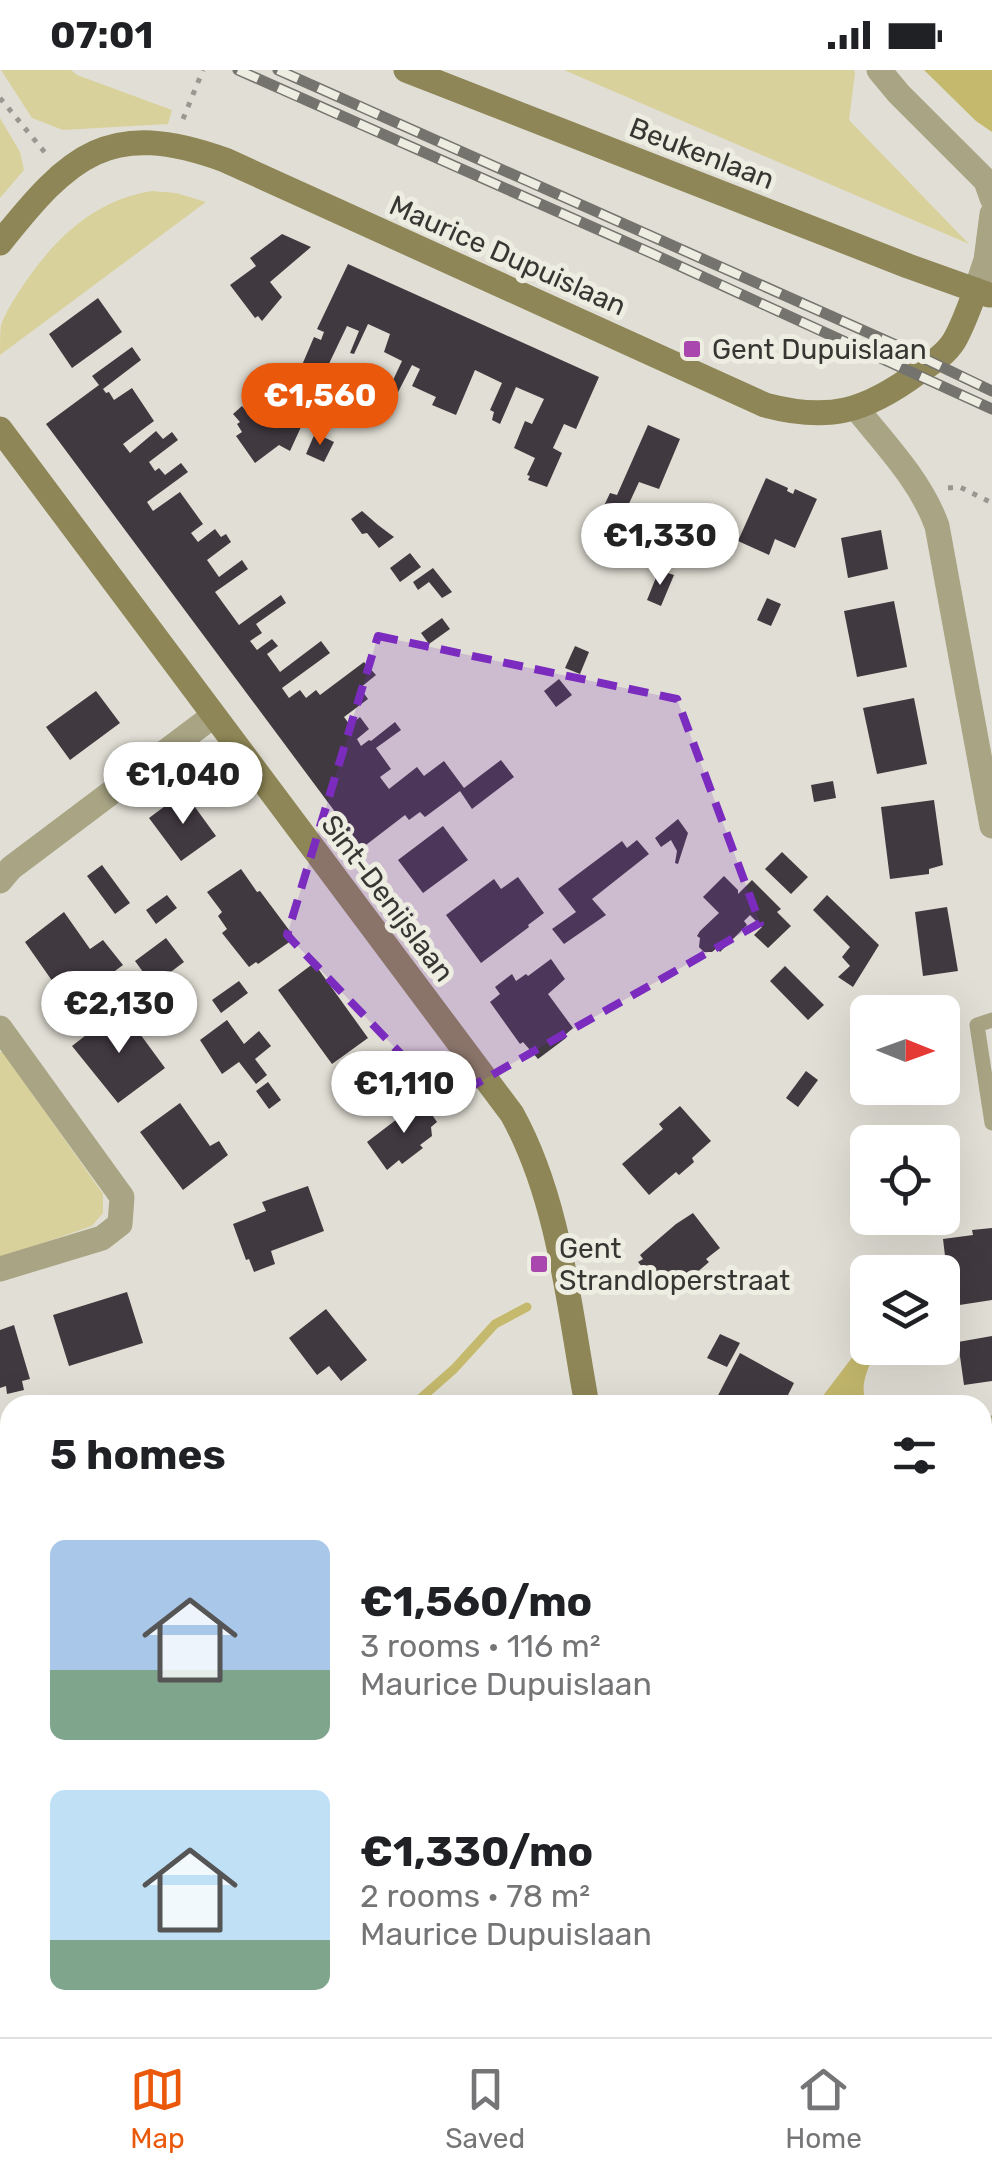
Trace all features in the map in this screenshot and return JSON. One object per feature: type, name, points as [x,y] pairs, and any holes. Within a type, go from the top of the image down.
[{"type":"street","name":"Beukenlaan","points":[[406,70],[984,293]]},
{"type":"street","points":[[879,70],[986,181],[992,198]]},
{"type":"street","name":"Maurice Dupuislaan","points":[[0,243],[36,198],[84,158],[109,147],[136,142],[194,149],[765,405],[798,413],[826,414],[856,408],[898,388],[941,356],[984,293]]},
{"type":"street","points":[[984,293],[992,214]]},
{"type":"street","points":[[856,408],[930,507],[982,705],[992,826]]},
{"type":"street","name":"Sint-Denijslaan","points":[[0,429],[512,1114],[527,1142],[547,1198],[584,1395]]},
{"type":"street","points":[[0,881],[11,868],[213,716]]},
{"type":"street","points":[[0,1028],[122,1197],[120,1224],[102,1238],[0,1269]]},
{"type":"lane","points":[[992,1020],[978,1025],[992,1124]]},
{"type":"path","points":[[172,145],[203,70]]},
{"type":"path","points":[[0,98],[62,173]]},
{"type":"path","points":[[920,491],[960,487],[992,503]]},
{"type":"highlighted area","points":[[378,636],[677,699],[760,923],[446,1101],[287,935]]},
{"type":"shaded area","points":[[1,70],[71,70],[172,110],[168,124],[63,130],[32,118]]},
{"type":"shaded area","points":[[564,70],[854,70],[849,120],[969,244]]},
{"type":"shaded area","points":[[924,70],[992,70],[992,132],[976,121]]},
{"type":"shaded area","points":[[0,118],[20,152],[24,170],[0,198]]},
{"type":"shaded area","points":[[152,191],[206,202],[0,355],[1,325],[6,314],[49,251],[95,212]]},
{"type":"shaded area","points":[[0,1052],[103,1194],[103,1213],[92,1226],[0,1258]]},
{"type":"shaded area","points":[[850,1360],[850,1365],[870,1365],[864,1395],[824,1395]]},
{"type":"building","points":[[282,234],[311,247],[270,282],[282,297],[262,321],[258,316],[255,318],[230,285],[256,266],[250,258]]},
{"type":"building","points":[[348,264],[599,377],[576,429],[564,424],[553,448],[562,453],[547,487],[528,480],[535,458],[514,448],[525,421],[532,424],[544,399],[516,387],[500,424],[492,420],[494,412],[490,410],[502,383],[475,370],[456,415],[432,405],[436,397],[412,386],[420,369],[412,365],[395,398],[386,395],[402,361],[384,352],[390,334],[368,324],[354,354],[350,353],[359,331],[347,326],[325,372],[343,381],[332,404],[315,396],[312,402],[295,395],[300,382],[296,379],[314,337],[321,340],[324,332],[317,329]]},
{"type":"building","points":[[98,298],[122,332],[72,368],[49,334]]},
{"type":"building","points":[[132,347],[141,360],[103,389],[114,400],[132,388],[154,421],[123,444],[130,453],[156,431],[163,439],[172,432],[178,440],[149,462],[155,471],[159,468],[165,475],[181,463],[188,472],[147,502],[153,511],[180,492],[203,524],[191,533],[198,542],[215,529],[221,537],[226,534],[231,542],[207,560],[219,577],[242,560],[248,569],[215,592],[239,625],[281,595],[286,603],[256,624],[262,633],[250,641],[257,650],[272,639],[278,646],[267,654],[280,672],[321,641],[330,653],[282,688],[289,698],[300,690],[306,698],[316,690],[320,695],[364,662],[376,675],[360,688],[368,699],[344,717],[350,725],[360,717],[369,729],[357,739],[361,746],[395,722],[401,730],[376,748],[391,769],[380,777],[389,789],[417,767],[424,776],[444,761],[464,788],[501,760],[514,777],[472,809],[460,791],[425,817],[420,812],[409,820],[405,815],[362,848],[46,424],[99,385],[92,376]]},
{"type":"building","points":[[274,402],[301,427],[290,451],[279,445],[255,463],[236,436],[242,432],[233,414],[242,406],[255,422]]},
{"type":"building","points":[[648,425],[680,439],[659,489],[639,482],[620,523],[608,518],[611,511],[603,508],[610,493],[617,495]]},
{"type":"building","points":[[315,433],[334,442],[324,462],[306,454]]},
{"type":"building","points":[[766,478],[793,494],[795,489],[817,499],[795,548],[775,539],[769,555],[738,541]]},
{"type":"building","points":[[362,511],[394,537],[379,548],[351,519]]},
{"type":"building","points":[[881,530],[888,569],[848,578],[841,538]]},
{"type":"building","points":[[410,553],[421,567],[400,582],[390,568]]},
{"type":"building","points":[[433,568],[452,592],[442,598],[429,582],[418,590],[413,582]]},
{"type":"building","points":[[659,570],[674,575],[661,606],[647,600]]},
{"type":"building","points":[[767,598],[781,604],[771,626],[757,620]]},
{"type":"building","points":[[894,601],[907,667],[857,677],[844,611]]},
{"type":"building","points":[[442,618],[450,629],[429,644],[421,633]]},
{"type":"building","points":[[575,646],[589,652],[580,674],[565,668]]},
{"type":"building","points":[[559,679],[572,695],[556,707],[544,691]]},
{"type":"building","points":[[96,691],[120,723],[70,760],[46,727]]},
{"type":"building","points":[[914,698],[927,764],[877,774],[863,708]]},
{"type":"building","points":[[833,781],[836,798],[814,802],[811,785]]},
{"type":"building","points":[[184,792],[216,836],[181,861],[149,818]]},
{"type":"building","points":[[934,800],[943,865],[929,869],[929,874],[890,879],[881,807]]},
{"type":"building","points":[[678,819],[688,833],[678,864],[671,840],[661,847],[655,838]]},
{"type":"building","points":[[443,826],[468,860],[423,893],[398,860]]},
{"type":"building","points":[[637,840],[649,854],[592,899],[606,915],[564,944],[552,929],[576,912],[558,889],[622,841],[627,848]]},
{"type":"building","points":[[782,852],[808,877],[791,894],[765,869]]},
{"type":"building","points":[[102,865],[130,903],[115,914],[87,876]]},
{"type":"building","points":[[241,869],[295,938],[249,967],[222,933],[227,929],[218,916],[222,912],[207,892]]},
{"type":"building","points":[[724,876],[738,894],[752,880],[781,909],[777,912],[791,926],[768,948],[754,935],[762,927],[750,915],[744,921],[747,925],[720,952],[717,948],[704,952],[699,947],[697,936],[719,913],[703,897]]},
{"type":"building","points":[[518,877],[544,913],[481,963],[446,915],[494,879],[501,889]]},
{"type":"building","points":[[167,895],[177,908],[156,924],[146,910]]},
{"type":"building","points":[[827,895],[879,945],[853,987],[838,977],[850,966],[842,957],[850,947],[813,910]]},
{"type":"building","points":[[947,907],[958,971],[923,976],[915,912]]},
{"type":"building","points":[[64,912],[90,949],[103,940],[123,965],[69,1005],[25,942]]},
{"type":"building","points":[[166,938],[184,962],[148,989],[137,976],[143,972],[135,961]]},
{"type":"building","points":[[551,959],[565,979],[548,994],[573,1028],[538,1059],[523,1042],[520,1044],[490,1002],[500,994],[495,987],[512,974],[516,981]]},
{"type":"building","points":[[314,963],[368,1038],[332,1064],[278,990]]},
{"type":"building","points":[[785,966],[824,1005],[808,1020],[770,981]]},
{"type":"building","points":[[239,981],[248,993],[221,1013],[212,1000]]},
{"type":"building","points":[[121,1008],[165,1068],[118,1103],[72,1046]]},
{"type":"building","points":[[227,1020],[244,1044],[259,1031],[271,1046],[255,1059],[267,1075],[256,1084],[239,1062],[222,1074],[200,1040]]},
{"type":"building","points":[[806,1071],[818,1080],[798,1107],[786,1098]]},
{"type":"building","points":[[268,1082],[281,1100],[269,1109],[256,1091]]},
{"type":"building","points":[[388,1090],[401,1105],[389,1114],[377,1099]]},
{"type":"building","points":[[422,1100],[437,1122],[431,1127],[432,1136],[402,1164],[399,1160],[387,1170],[367,1142]]},
{"type":"building","points":[[180,1103],[210,1146],[219,1141],[228,1155],[183,1190],[140,1132]]},
{"type":"building","points":[[680,1106],[711,1141],[692,1158],[694,1162],[649,1195],[622,1164],[663,1129],[659,1124]]},
{"type":"building","points":[[308,1186],[324,1231],[271,1251],[275,1264],[254,1272],[233,1224],[266,1211],[262,1202]]},
{"type":"building","points":[[693,1213],[720,1248],[673,1293],[663,1289],[657,1277],[651,1277],[638,1262],[643,1259],[640,1255]]},
{"type":"building","points":[[992,1228],[992,1300],[960,1305],[960,1255],[945,1255],[943,1239],[973,1235],[972,1230]]},
{"type":"building","points":[[127,1292],[143,1343],[69,1366],[53,1315]]},
{"type":"building","points":[[326,1309],[367,1360],[341,1381],[329,1366],[317,1375],[289,1338]]},
{"type":"building","points":[[14,1325],[30,1379],[22,1381],[24,1390],[7,1394],[6,1386],[0,1388],[0,1330]]},
{"type":"building","points":[[720,1334],[740,1343],[727,1367],[707,1358]]},
{"type":"building","points":[[992,1336],[992,1381],[964,1385],[960,1342]]},
{"type":"building","points":[[740,1353],[794,1383],[788,1395],[718,1395]]},
{"type":"waterway","points":[[424,1395],[495,1324],[527,1307]]},
{"type":"railway","points":[[238,70],[992,409]]},
{"type":"railway","points":[[278,70],[992,391]]},
{"type":"place","name":"Gent Dupuislaan","points":[[692,349]]},
{"type":"place","name":"Gent Strandloperstraat","points":[[539,1264]]}]
